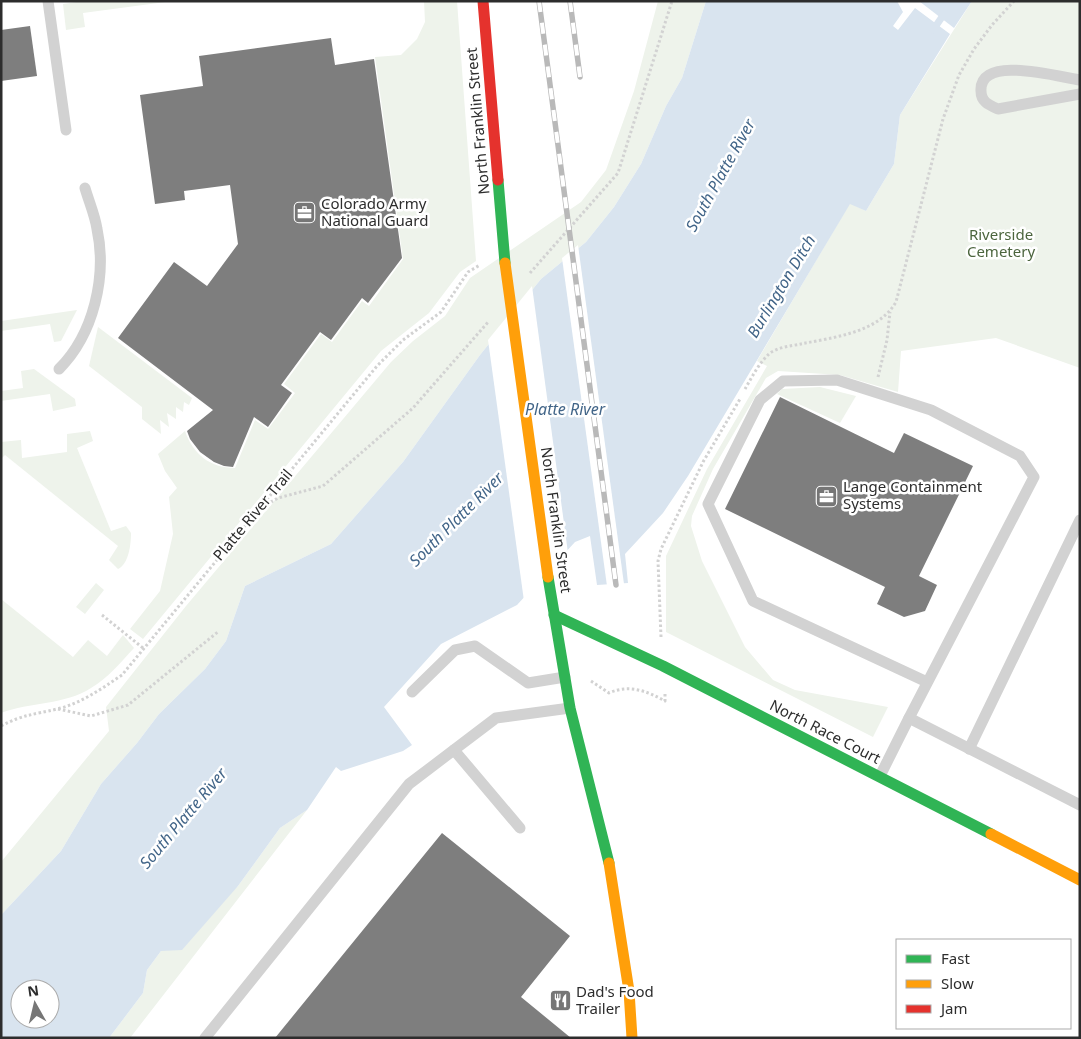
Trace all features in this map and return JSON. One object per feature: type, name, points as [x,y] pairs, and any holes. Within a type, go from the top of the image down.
[{"type":"street","name":"North Franklin Street","points":[[483,1],[505,263],[548,577],[570,708],[608,860],[629,991],[632,1038]]},
{"type":"street","name":"North Race Court","points":[[554,615],[663,666],[1080,880]]},
{"type":"lane","points":[[48,1],[66,130]]},
{"type":"lane","points":[[1080,80],[1012,70],[997,70],[988,74],[981,83],[981,94],[986,104],[998,109],[1080,94]]},
{"type":"lane","points":[[59,368],[67,361],[83,335],[90,319],[99,283],[98,237],[85,188]]},
{"type":"lane","points":[[880,776],[1034,477],[1020,456],[931,410],[837,380],[783,381],[760,400],[708,504],[753,601],[927,682]]},
{"type":"lane","points":[[969,749],[1080,520]]},
{"type":"lane","points":[[412,692],[455,650],[475,646],[528,683],[565,677]]},
{"type":"lane","points":[[205,1038],[409,784],[496,718],[570,708]]},
{"type":"lane","points":[[909,718],[1080,805]]},
{"type":"lane","points":[[454,750],[520,828]]},
{"type":"path","points":[[661,631],[658,568],[661,549],[703,462],[758,367],[770,353],[787,346],[844,335],[867,327],[890,311],[896,302],[943,119],[959,75],[974,49],[992,25],[1014,1]]},
{"type":"path","name":"Platte River Trail","points":[[1,726],[20,716],[58,709],[89,698],[122,675],[377,366],[403,340],[440,312],[468,272],[480,265]]},
{"type":"path","points":[[874,392],[887,340],[890,311]]},
{"type":"path","points":[[102,615],[143,648]]},
{"type":"path","points":[[58,709],[91,716],[128,705],[219,631]]},
{"type":"path","points":[[602,686],[609,692],[624,688],[643,690],[665,702],[664,690]]},
{"type":"green space","points":[[83,1],[173,1],[83,13],[85,27],[66,30],[63,4]]},
{"type":"green space","points":[[424,1],[457,1],[476,261],[460,272],[429,313],[381,351],[143,639],[130,629],[160,591],[173,534],[169,497],[177,488],[165,471],[158,454],[185,431],[188,439],[204,458],[218,465],[235,468],[255,420],[268,429],[295,393],[284,384],[321,334],[332,342],[362,301],[369,306],[403,259],[375,57],[401,55],[417,39],[425,22]]},
{"type":"green space","points":[[658,1],[706,1],[682,78],[666,106],[641,164],[614,207],[586,242],[541,279],[480,355],[403,462],[331,544],[245,586],[226,641],[205,669],[159,714],[137,743],[101,784],[61,851],[1,915],[1,862],[109,731],[106,707],[186,606],[391,362],[413,341],[445,316],[470,278],[581,202],[606,170],[634,91]]},
{"type":"green space","name":"Riverside Cemetery","points":[[972,1],[1080,1],[1080,368],[996,338],[901,351],[898,392],[840,375],[778,371],[766,378],[713,469],[692,516],[691,526],[702,561],[745,647],[773,680],[795,690],[888,707],[873,737],[666,632],[666,556],[707,469],[767,366],[757,361],[850,203],[866,211],[894,164],[900,115]]},
{"type":"green space","points":[[77,310],[61,341],[54,342],[50,324],[1,331],[1,321]]},
{"type":"green space","points":[[98,327],[192,398],[189,405],[184,402],[183,412],[176,407],[176,419],[167,413],[169,427],[160,420],[161,434],[142,419],[142,407],[89,366]]},
{"type":"green space","points":[[34,369],[75,399],[76,406],[53,411],[50,394],[1,401],[1,391],[23,388],[21,371]]},
{"type":"green space","points":[[820,387],[856,396],[840,423],[777,394],[782,389]]},
{"type":"green space","points":[[90,431],[93,441],[77,448],[111,531],[126,526],[131,533],[127,558],[125,563],[118,569],[109,560],[118,546],[5,455],[1,459],[1,442],[21,440],[22,458],[67,452],[67,434]]},
{"type":"green space","points":[[96,583],[104,590],[85,614],[76,607]]},
{"type":"green space","points":[[1,599],[73,657],[88,640],[107,656],[123,635],[134,648],[114,670],[81,694],[1,713]]},
{"type":"green space","points":[[307,810],[130,1038],[109,1038],[143,993],[147,970],[161,951],[238,886],[280,828]]},
{"type":"water","name":"Platte River","points":[[706,1],[897,1],[903,12],[893,26],[898,30],[915,8],[950,34],[900,115],[894,164],[866,211],[850,204],[688,476],[663,513],[625,554],[628,583],[597,585],[590,536],[575,542],[517,605],[441,644],[384,707],[412,745],[403,751],[341,771],[336,767],[307,810],[280,828],[238,886],[182,950],[161,951],[147,970],[143,993],[109,1038],[1,1038],[1,915],[61,851],[101,784],[137,743],[159,714],[205,669],[226,641],[245,586],[331,544],[403,462],[480,355],[541,279],[586,242],[614,207],[641,164],[666,106],[682,78]]},
{"type":"water","points":[[919,1],[972,1],[954,28]]},
{"type":"pier","points":[[578,245],[624,584],[607,586],[562,258]]},
{"type":"pier","points":[[532,286],[568,553],[524,601],[488,340]]},
{"type":"building","points":[[30,26],[37,76],[1,81],[1,30]]},
{"type":"building","points":[[331,38],[335,65],[374,59],[402,258],[368,303],[362,298],[331,340],[320,332],[281,385],[292,393],[268,427],[254,417],[233,467],[224,466],[214,462],[200,452],[190,439],[187,431],[213,410],[118,338],[174,262],[207,286],[238,244],[230,185],[184,191],[185,200],[155,204],[140,95],[203,86],[199,56]]},
{"type":"building","points":[[780,397],[894,453],[904,433],[973,466],[919,576],[937,585],[925,611],[904,617],[877,604],[885,587],[725,509]]},
{"type":"building","points":[[442,833],[570,936],[521,997],[571,1038],[275,1038]]},
{"type":"waterway","name":"Burlington Ditch","points":[[933,30],[953,1]]},
{"type":"railway","points":[[539,1],[616,585]]},
{"type":"railway","points":[[570,1],[580,77]]},
{"type":"traffic: fast","points":[[498,180],[505,263]]},
{"type":"traffic: fast","points":[[548,577],[570,708],[609,863]]},
{"type":"traffic: fast","points":[[554,615],[663,666],[991,834]]},
{"type":"traffic: slow","points":[[505,263],[548,577]]},
{"type":"traffic: slow","points":[[991,834],[1080,880]]},
{"type":"traffic: slow","points":[[609,863],[629,991],[632,1038]]},
{"type":"traffic: jam","points":[[483,1],[498,180]]},
{"type":"place","name":"Colorado Army National Guard","points":[[305,213]]},
{"type":"place","name":"Lange Containment Systems","points":[[827,496]]},
{"type":"place","name":"Dad's Food Trailer","points":[[560,1001]]},
{"type":"water label","name":"South Platte River","points":[[720,175]]},
{"type":"water label","name":"South Platte River","points":[[456,519]]},
{"type":"water label","name":"South Platte River","points":[[183,818]]}]
